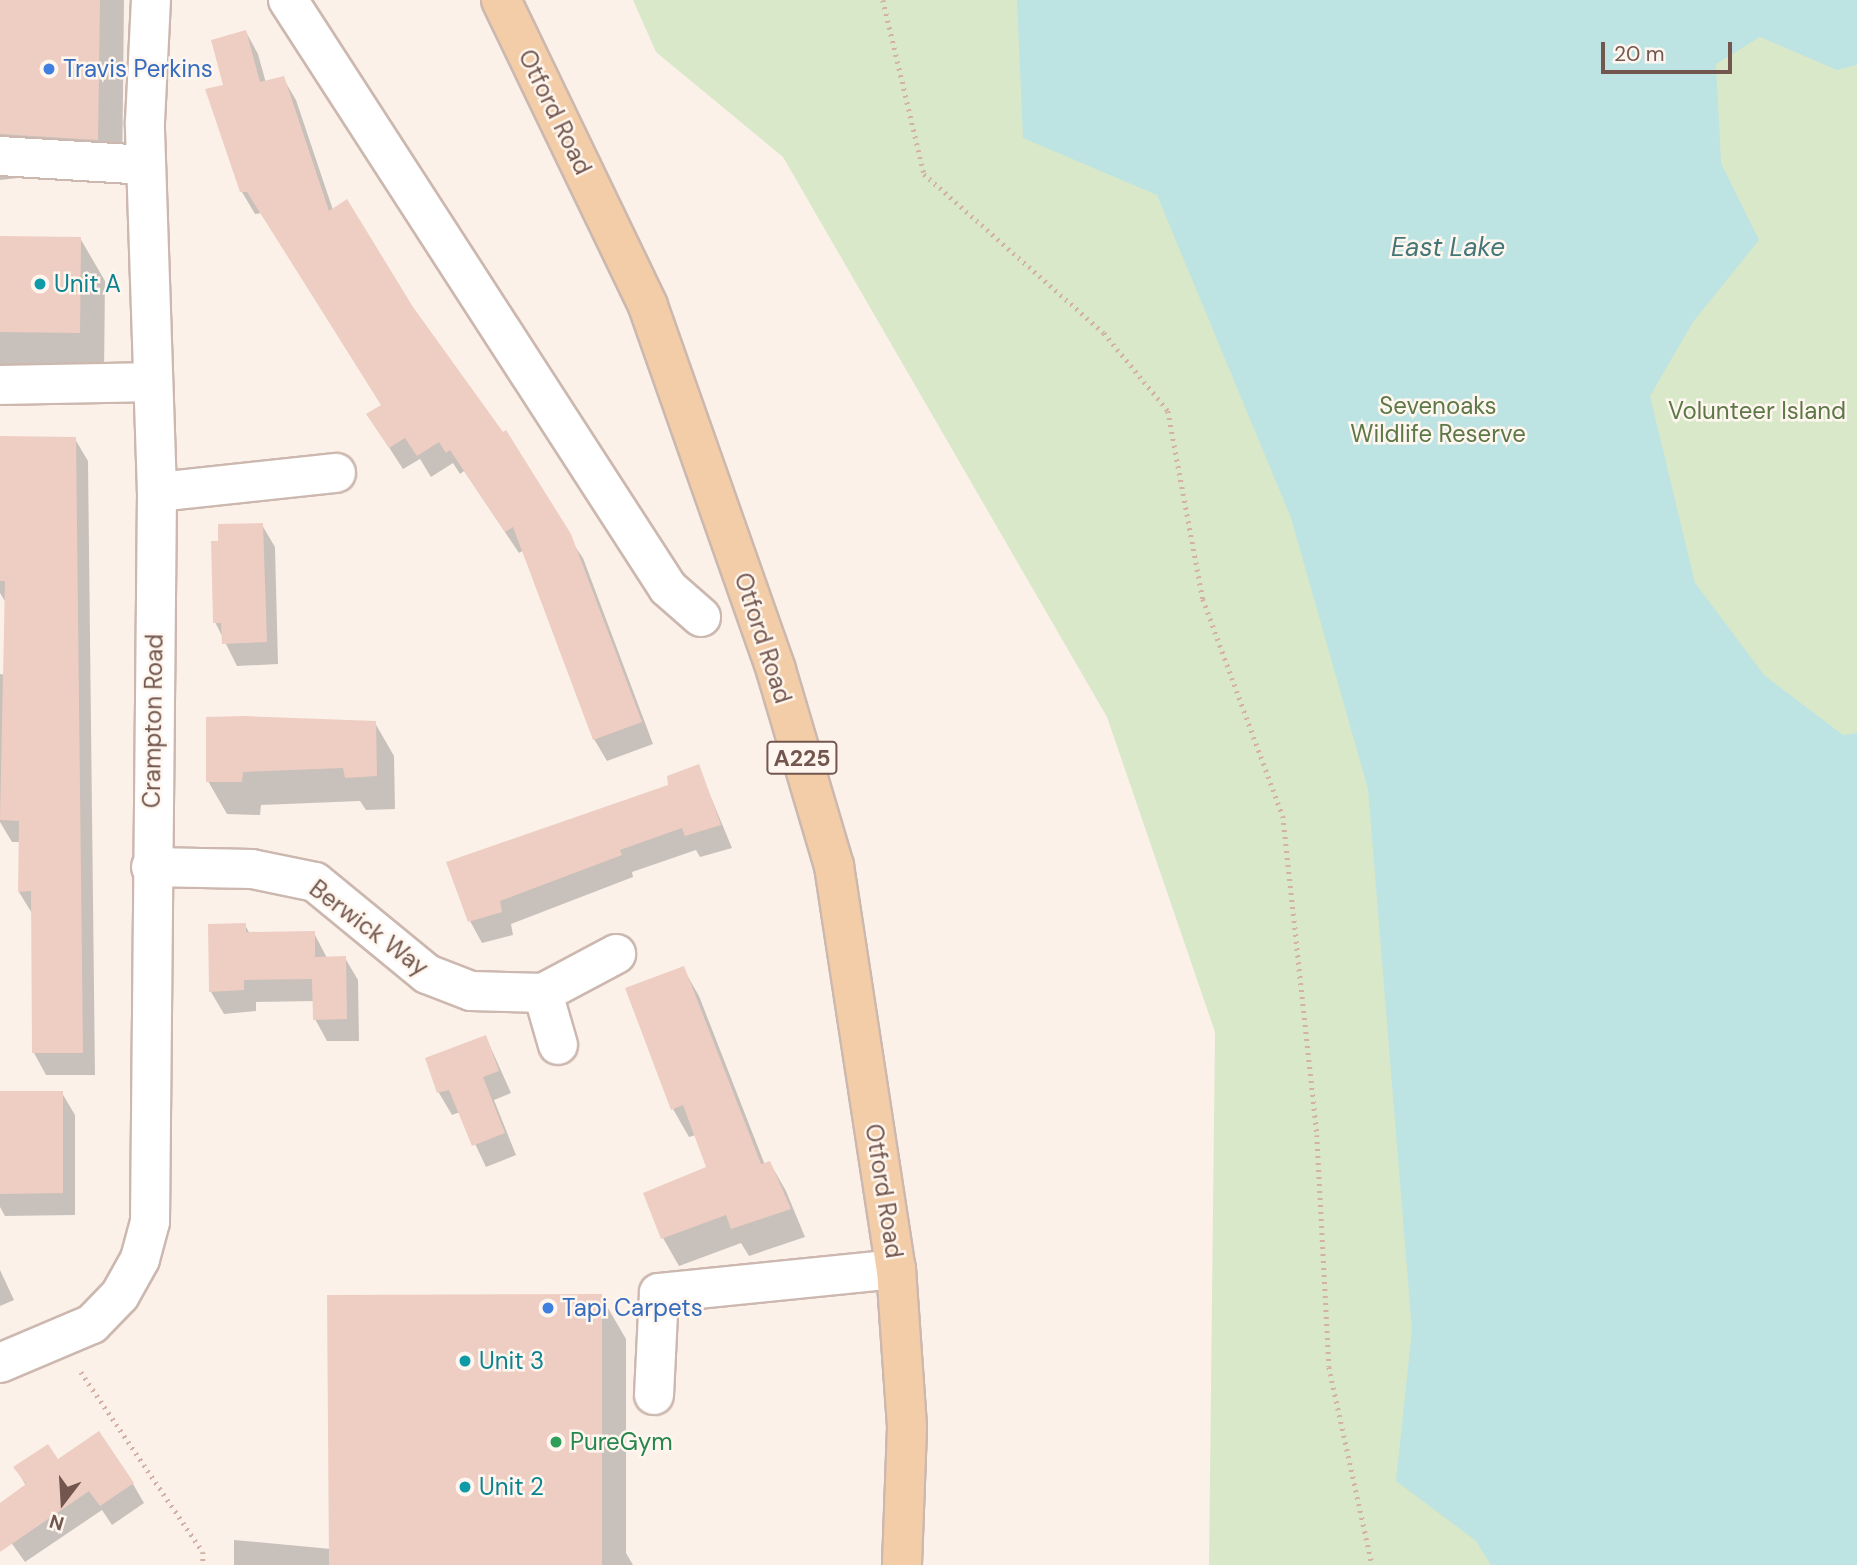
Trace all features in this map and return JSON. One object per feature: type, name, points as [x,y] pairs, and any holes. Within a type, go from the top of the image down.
[{"type":"main road","name":"Otford Road","points":[[501,0],[648,306],[776,670],[834,866],[897,1269],[907,1428],[902,1565]]},
{"type":"street","name":"Crampton Road","points":[[0,1363],[92,1324],[120,1295],[140,1259],[150,1222],[151,867],[157,492],[151,382],[146,165],[151,0]]},
{"type":"street","points":[[288,0],[668,588],[701,618]]},
{"type":"street","points":[[0,156],[146,165]]},
{"type":"street","points":[[0,385],[151,382]]},
{"type":"street","points":[[157,492],[336,473]]},
{"type":"street","name":"Berwick Way","points":[[151,867],[252,869],[315,882],[427,974],[471,991],[543,993],[616,954]]},
{"type":"street","points":[[543,993],[558,1045]]},
{"type":"street","points":[[654,1395],[659,1293],[897,1269]]},
{"type":"path","points":[[883,0],[924,174],[1104,332],[1168,411],[1203,599],[1283,816],[1317,1135],[1329,1367],[1371,1565]]},
{"type":"path","points":[[59,1338],[203,1552],[203,1565]]},
{"type":"green space","name":"East Lake","points":[[633,0],[1857,0],[1857,1565],[1209,1565],[1215,1032],[1107,717],[783,157],[656,52]]},
{"type":"water","name":"East Lake","points":[[1017,0],[1857,0],[1857,65],[1837,70],[1760,37],[1716,64],[1721,163],[1759,240],[1693,322],[1650,396],[1695,583],[1764,675],[1843,735],[1857,733],[1857,1565],[1491,1565],[1476,1541],[1396,1481],[1412,1330],[1368,789],[1291,518],[1157,195],[1023,138]]},
{"type":"building","name":"Travis Perkins","points":[[0,0],[100,0],[98,140],[0,134]]},
{"type":"building","points":[[246,30],[260,82],[284,76],[329,211],[347,199],[413,307],[503,432],[506,430],[571,534],[642,722],[593,740],[513,527],[505,532],[450,450],[446,453],[439,442],[417,456],[405,438],[389,448],[366,414],[381,405],[247,192],[240,192],[205,89],[223,85],[211,40]]},
{"type":"building","name":"Unit A","points":[[0,236],[81,237],[80,333],[0,332]]},
{"type":"building","points":[[0,436],[76,437],[83,1053],[32,1053],[31,891],[18,892],[19,821],[0,820],[5,581],[0,581]]},
{"type":"building","points":[[263,523],[267,642],[222,644],[221,623],[213,623],[211,541],[218,541],[218,524]]},
{"type":"building","points":[[206,717],[376,721],[377,776],[345,778],[343,768],[243,772],[242,782],[206,782]]},
{"type":"building","points":[[699,764],[721,825],[685,836],[682,828],[620,850],[622,855],[500,901],[502,912],[468,922],[446,862],[668,785],[667,776]]},
{"type":"building","points":[[246,923],[246,932],[315,931],[315,957],[346,956],[347,1019],[313,1020],[312,979],[244,980],[244,990],[209,992],[208,924]]},
{"type":"building","points":[[684,966],[761,1164],[770,1161],[791,1209],[731,1229],[726,1215],[661,1239],[643,1193],[706,1167],[683,1105],[671,1110],[625,988]]},
{"type":"building","points":[[486,1035],[499,1071],[483,1077],[505,1133],[472,1146],[449,1090],[437,1093],[425,1058]]},
{"type":"building","points":[[0,1091],[63,1091],[63,1193],[0,1194]]},
{"type":"building","points":[[602,1294],[602,1565],[329,1565],[327,1295]]},
{"type":"building","points":[[99,1431],[134,1483],[100,1506],[89,1491],[0,1552],[0,1503],[26,1484],[13,1467],[48,1444],[58,1459]]},
{"type":"place","name":"Travis Perkins","points":[[49,69]]},
{"type":"place","name":"Unit A","points":[[40,284]]},
{"type":"place","name":"Tapi Carpets","points":[[548,1308]]},
{"type":"place","name":"Unit 3","points":[[465,1361]]},
{"type":"place","name":"PureGym","points":[[556,1442]]},
{"type":"place","name":"Unit 2","points":[[465,1487]]},
{"type":"park label","name":"Volunteer Island","points":[[1757,411]]},
{"type":"park label","name":"Sevenoaks Wildlife Reserve","points":[[1438,420]]}]
